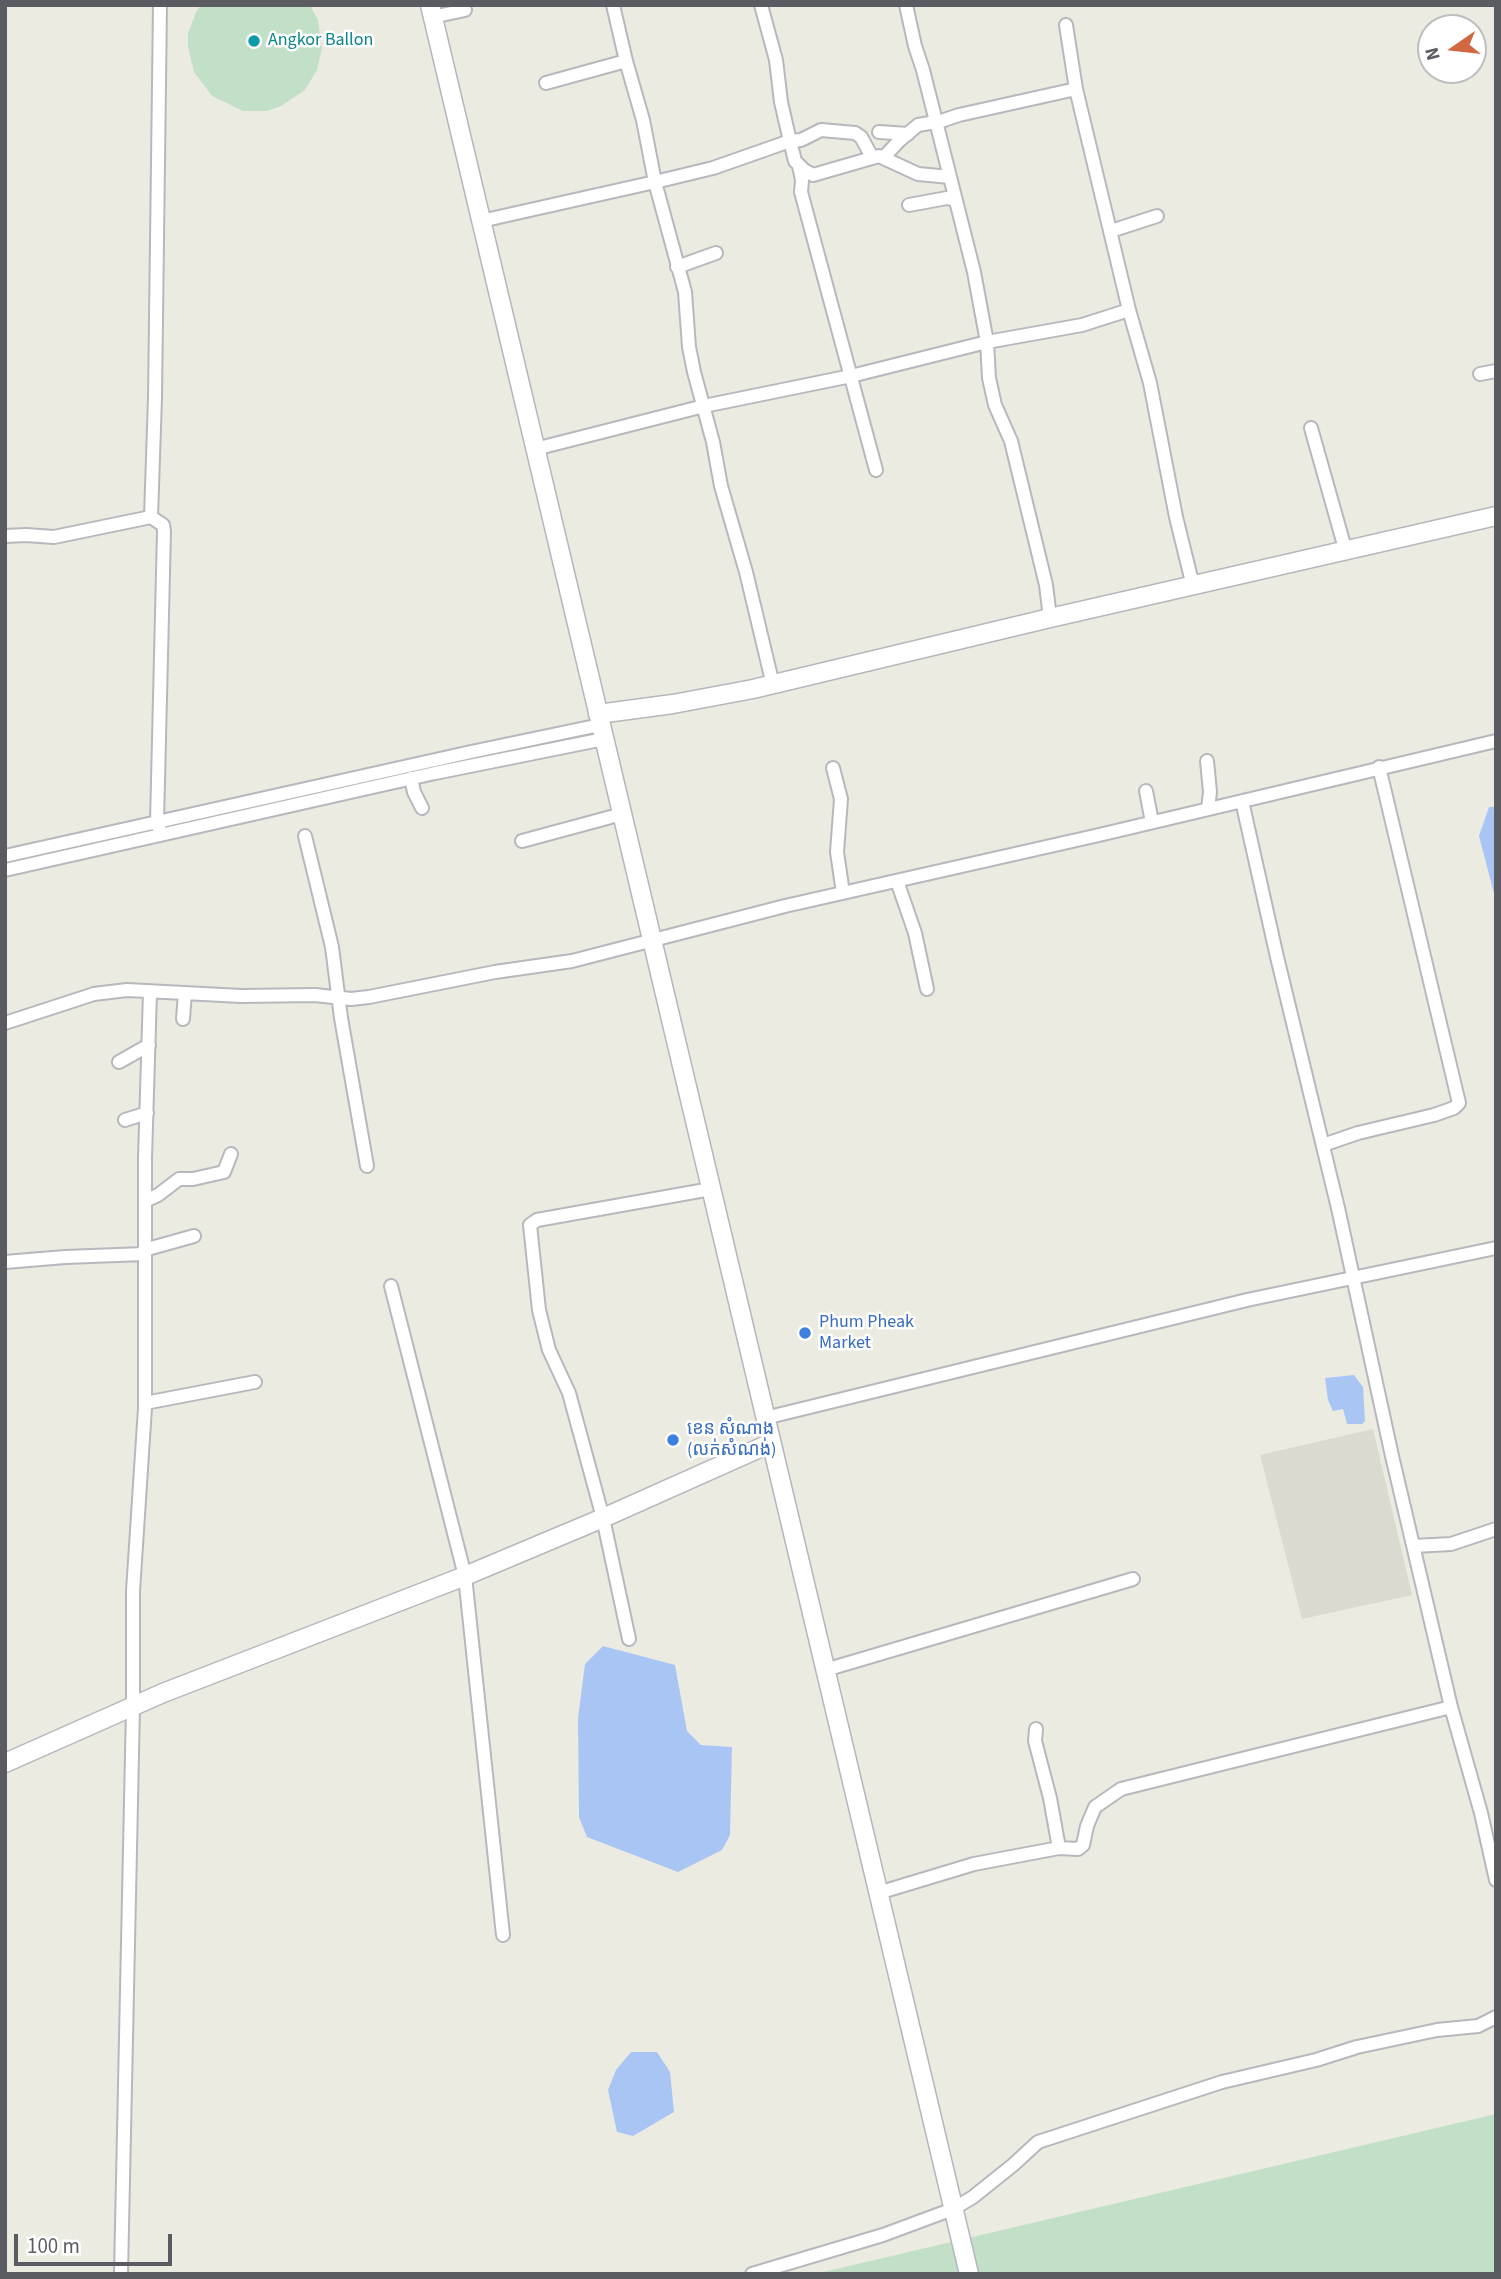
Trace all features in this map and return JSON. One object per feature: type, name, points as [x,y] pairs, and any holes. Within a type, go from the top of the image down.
[{"type":"main road","points":[[431,11],[969,2274]]},
{"type":"main road","points":[[601,726],[673,704],[773,685],[1050,618],[1496,516]]},
{"type":"main road","points":[[5,1763],[163,1693],[465,1576],[771,1443]]},
{"type":"street","points":[[152,517],[160,5]]},
{"type":"street","points":[[613,5],[643,120],[655,182],[685,292],[688,347],[773,685]]},
{"type":"street","points":[[761,5],[776,60],[781,102],[792,154],[799,166],[802,180],[801,192],[876,470]]},
{"type":"street","points":[[906,5],[974,272],[987,342],[989,378],[995,405],[1010,441],[1046,584],[1050,618]]},
{"type":"street","points":[[431,11],[465,10]]},
{"type":"street","points":[[1066,25],[1076,89],[1129,310],[1150,383],[1176,517],[1193,586]]},
{"type":"street","points":[[546,83],[626,61]]},
{"type":"street","points":[[799,166],[813,175],[847,166],[878,157],[918,125],[1076,89]]},
{"type":"street","points":[[481,221],[713,168],[790,141],[802,140],[821,130],[855,133],[878,157],[918,174],[950,177]]},
{"type":"street","points":[[879,132],[908,134]]},
{"type":"street","points":[[909,205],[947,198],[956,200]]},
{"type":"street","points":[[1111,231],[1157,216]]},
{"type":"street","points":[[677,267],[716,253]]},
{"type":"street","points":[[535,449],[704,406],[851,376],[987,342],[1082,325],[1129,310]]},
{"type":"street","points":[[1480,374],[1496,371]]},
{"type":"street","points":[[1311,428],[1346,552]]},
{"type":"street","points":[[5,536],[54,537],[152,517],[163,525],[159,828]]},
{"type":"street","points":[[5,856],[411,778],[601,726]]},
{"type":"street","points":[[5,870],[159,828],[601,726]]},
{"type":"street","points":[[5,1023],[94,995],[127,990],[351,999],[495,972],[572,961],[843,893],[1496,741]]},
{"type":"street","points":[[1207,761],[1210,792],[1208,809]]},
{"type":"street","points":[[1323,1145],[1358,1133],[1434,1115],[1454,1108],[1459,1102],[1379,767]]},
{"type":"street","points":[[833,768],[841,799],[836,852],[843,893]]},
{"type":"street","points":[[411,778],[422,808]]},
{"type":"street","points":[[1146,791],[1152,822]]},
{"type":"street","points":[[1242,801],[1451,1707],[1481,1813],[1496,1880]]},
{"type":"street","points":[[522,841],[622,814]]},
{"type":"street","points":[[305,836],[332,947],[367,1166]]},
{"type":"street","points":[[897,881],[915,933],[927,989]]},
{"type":"street","points":[[121,2274],[133,1591],[145,1404],[144,1252],[150,992]]},
{"type":"street","points":[[183,1019],[185,993]]},
{"type":"street","points":[[119,1062],[149,1045]]},
{"type":"street","points":[[125,1120],[147,1113]]},
{"type":"street","points":[[145,1201],[179,1179],[193,1179],[224,1172],[231,1154]]},
{"type":"street","points":[[629,1639],[603,1518],[569,1393],[549,1350],[543,1327],[530,1225],[537,1220],[711,1189]]},
{"type":"street","points":[[5,1262],[144,1252],[194,1236]]},
{"type":"street","points":[[765,1418],[1247,1300],[1496,1248]]},
{"type":"street","points":[[391,1286],[465,1576],[503,1935]]},
{"type":"street","points":[[145,1404],[256,1382]]},
{"type":"street","points":[[1414,1546],[1451,1544],[1496,1529]]},
{"type":"street","points":[[825,1670],[1133,1579]]},
{"type":"street","points":[[878,1893],[974,1864],[1059,1849],[1078,1849],[1083,1845],[1087,1826],[1096,1807],[1121,1789],[1451,1707]]},
{"type":"street","points":[[1036,1729],[1035,1741],[1050,1798],[1059,1849]]},
{"type":"street","points":[[752,2274],[884,2235],[953,2209],[1003,2174],[1038,2142],[1222,2082],[1316,2060],[1357,2047],[1437,2030],[1478,2026],[1496,2017]]},
{"type":"shaded area","points":[[1373,1429],[1412,1595],[1302,1619],[1260,1455]]},
{"type":"green space","points":[[201,5],[310,5],[318,20],[322,48],[317,70],[305,90],[281,106],[267,111],[243,111],[212,96],[194,72],[188,47],[188,34]]},
{"type":"green space","points":[[1496,2114],[1496,2274],[815,2274]]},
{"type":"water","points":[[1489,807],[1496,807],[1496,901],[1479,836]]},
{"type":"water","points":[[1354,1375],[1363,1387],[1365,1421],[1362,1424],[1347,1424],[1343,1409],[1333,1411],[1328,1400],[1325,1378]]},
{"type":"water","points":[[603,1646],[675,1665],[687,1731],[701,1745],[732,1747],[730,1835],[722,1850],[678,1872],[587,1837],[579,1817],[578,1718],[585,1664]]},
{"type":"water","points":[[631,2052],[657,2052],[670,2072],[674,2112],[633,2136],[617,2132],[608,2090],[616,2070]]},
{"type":"place","name":"Angkor Ballon","points":[[254,41]]},
{"type":"place","name":"Phum Pheak Market","points":[[805,1333]]},
{"type":"place","name":"ខេន សំណាង (លក់សំណង់)","points":[[673,1440]]}]
